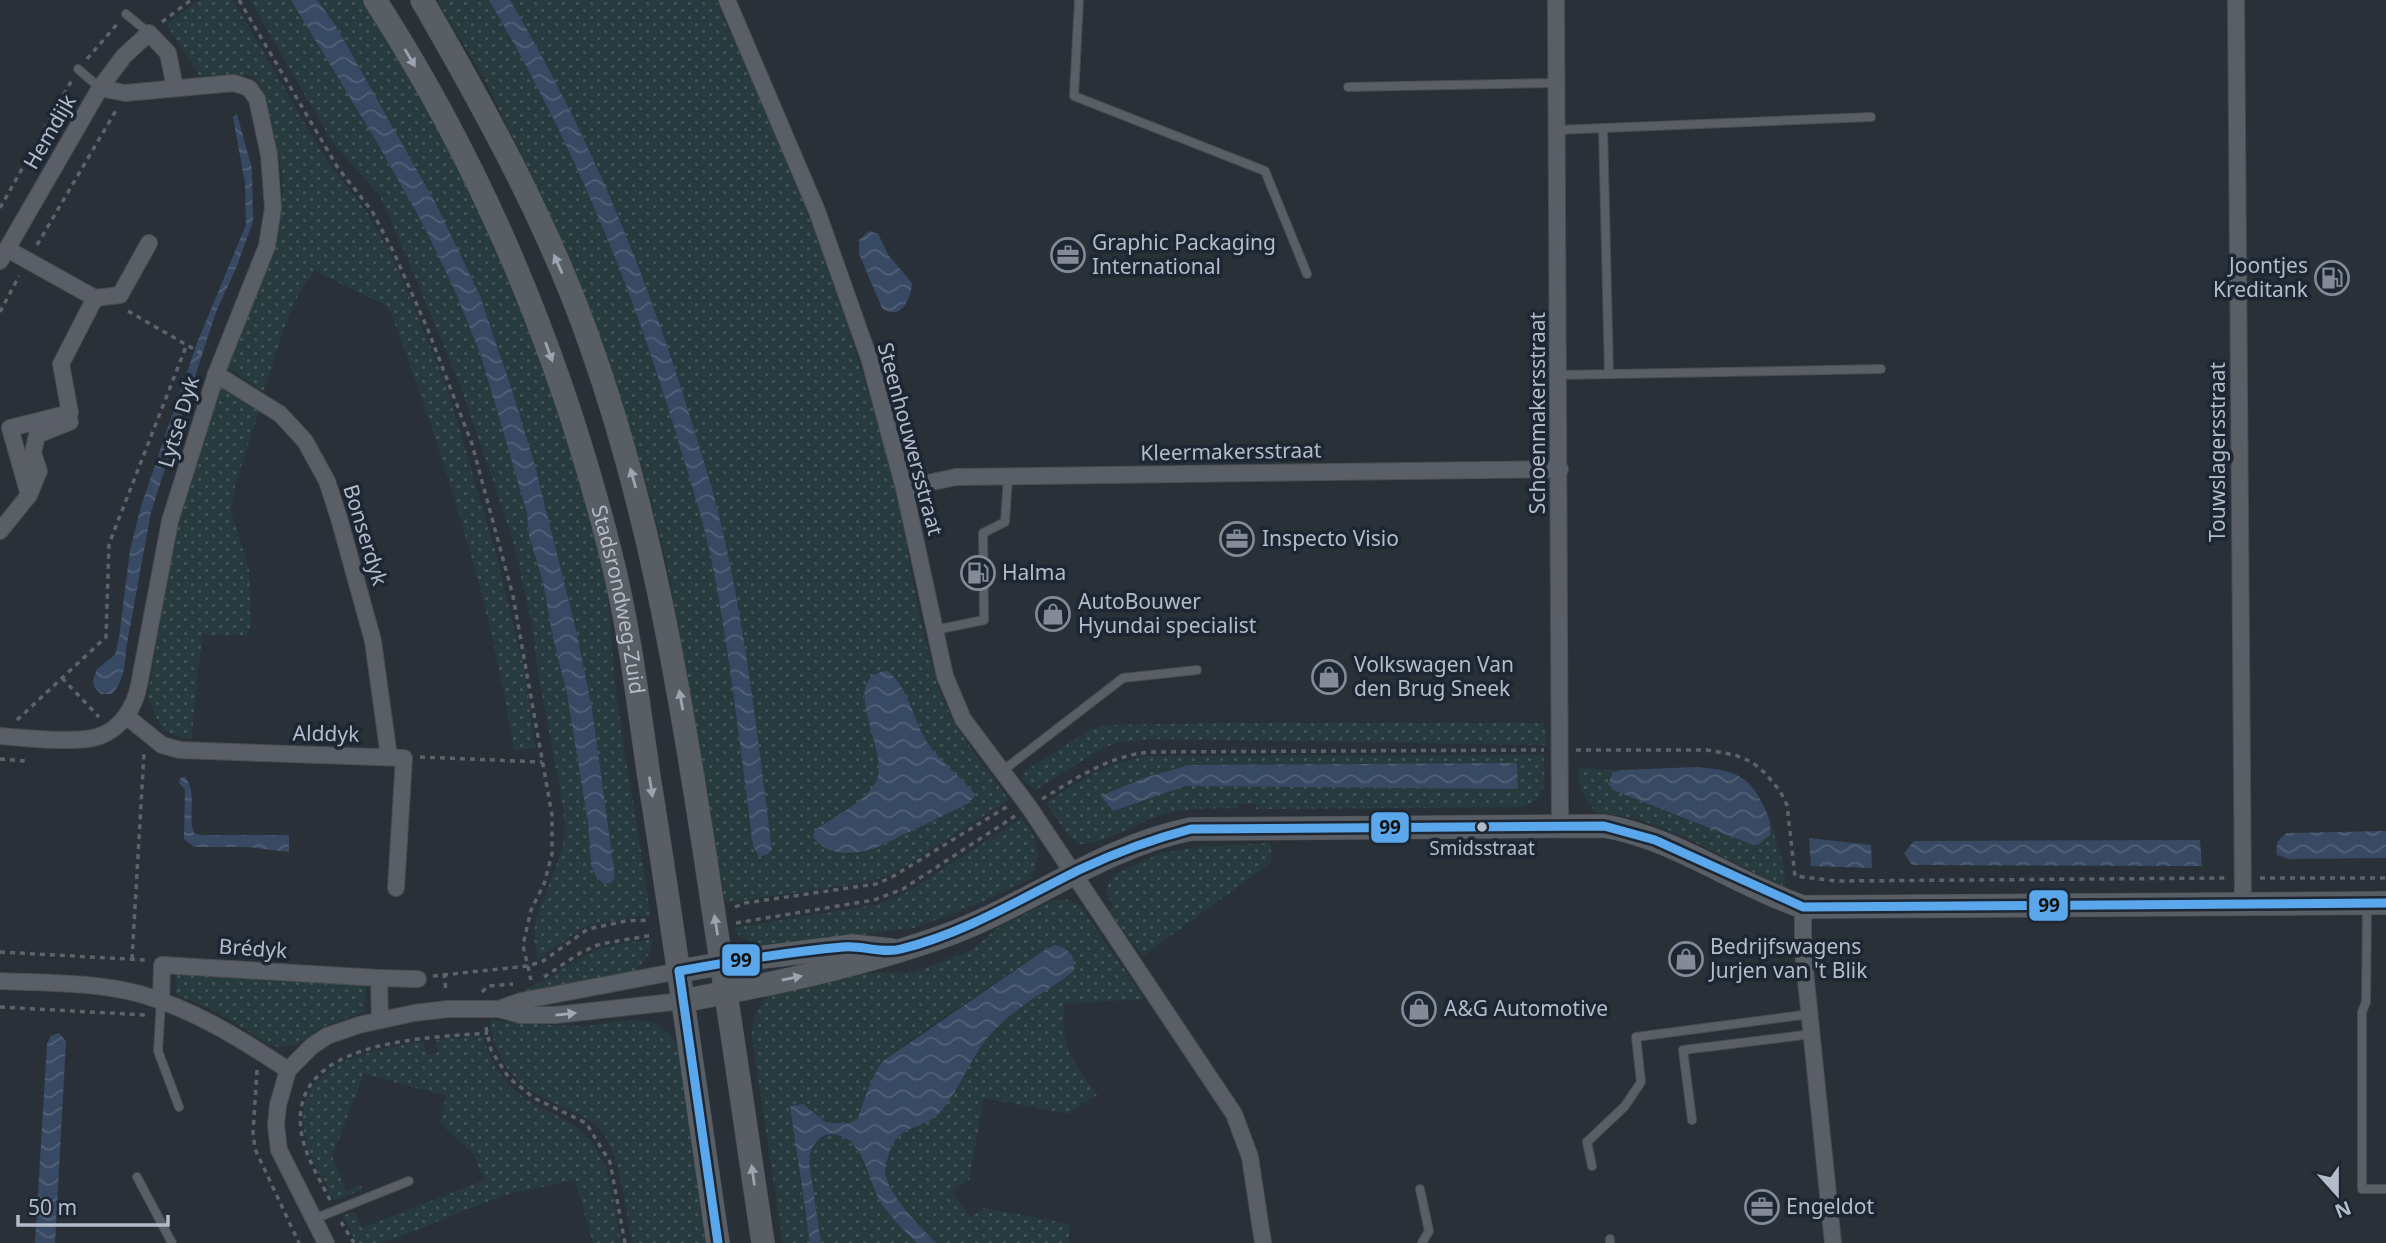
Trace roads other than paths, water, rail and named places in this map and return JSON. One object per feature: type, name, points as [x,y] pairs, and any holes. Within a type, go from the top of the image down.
[{"type":"main road","name":"Stadsrondweg-Zuid","points":[[375,0],[439,107],[500,227],[537,319],[570,413],[611,554],[628,640],[674,933],[718,1243]]},
{"type":"main road","name":"Stadsrondweg-Zuid","points":[[422,0],[472,86],[533,208],[573,298],[633,478],[663,601],[684,719],[763,1243]]},
{"type":"main road","points":[[682,1001],[857,965],[948,934],[1017,903],[1122,849],[1191,829],[1604,825],[1648,836],[1775,898],[1803,907],[2377,903]]},
{"type":"main road","points":[[679,971],[853,946],[898,950]]},
{"type":"street","name":"Steenhouwersstraat","points":[[727,0],[770,97],[839,267],[873,369],[904,488],[945,676],[963,719],[1025,803],[1071,873]]},
{"type":"street","name":"Schoenmakersstraat","points":[[1556,0],[1560,825]]},
{"type":"street","name":"Touwslagersstraat","points":[[2236,0],[2243,903]]},
{"type":"street","name":"Hemdijk","points":[[2,252],[100,88],[124,56],[149,33]]},
{"type":"street","points":[[149,33],[168,53],[175,88]]},
{"type":"street","name":"Lytse Dyk","points":[[0,736],[69,739],[100,736],[126,716],[137,697],[170,522],[216,374],[267,246],[273,208],[269,155],[257,99],[249,89],[234,83],[125,93],[100,88]]},
{"type":"street","points":[[2,252],[28,261],[95,298],[120,295],[149,243]]},
{"type":"street","points":[[0,531],[29,495],[40,471],[33,453],[37,435],[70,422],[71,413],[61,364],[95,298]]},
{"type":"street","name":"Bonserdyk","points":[[216,374],[281,414],[305,440],[327,481],[340,518],[373,641],[397,757]]},
{"type":"street","points":[[29,495],[10,428],[71,413]]},
{"type":"street","name":"Kleermakersstraat","points":[[904,488],[956,477],[1560,469]]},
{"type":"street","name":"Alddyk","points":[[126,716],[162,745],[180,750],[397,757]]},
{"type":"street","points":[[396,888],[397,757]]},
{"type":"street","points":[[1071,873],[1234,1114],[1250,1157],[1263,1243]]},
{"type":"street","points":[[1803,907],[1803,951],[1833,1243]]},
{"type":"street","name":"Brédyk","points":[[160,1009],[162,965],[418,979]]},
{"type":"street","points":[[499,1009],[521,1001],[679,971]]},
{"type":"street","points":[[379,978],[380,1020]]},
{"type":"street","points":[[0,981],[99,987],[139,994],[160,1009],[217,1025],[288,1070]]},
{"type":"street","points":[[326,1243],[279,1150],[276,1125],[288,1070],[303,1054],[327,1037],[380,1020],[448,1009],[499,1009],[521,1015],[556,1015],[682,1001]]},
{"type":"lane","points":[[1079,0],[1074,96],[1265,171],[1307,274]]},
{"type":"lane","points":[[126,14],[149,33]]},
{"type":"lane","points":[[78,69],[100,88]]},
{"type":"lane","points":[[1348,87],[1556,83]]},
{"type":"lane","points":[[1557,130],[1871,117]]},
{"type":"lane","points":[[1603,128],[1609,374]]},
{"type":"lane","points":[[1559,375],[1881,369]]},
{"type":"lane","points":[[935,630],[984,620],[983,533],[1005,522],[1008,476]]},
{"type":"lane","points":[[1001,772],[1123,678],[1197,670]]},
{"type":"lane","points":[[2377,903],[2366,1002],[2362,1012],[2362,1189],[2386,1189]]},
{"type":"lane","points":[[160,1009],[158,1051],[179,1107]]},
{"type":"lane","points":[[1592,1166],[1587,1142],[1625,1106],[1642,1082],[1636,1037],[1810,1014]]},
{"type":"lane","points":[[1692,1120],[1683,1050],[1812,1034]]},
{"type":"lane","points":[[137,1177],[172,1243]]},
{"type":"lane","points":[[314,1219],[409,1181]]},
{"type":"lane","points":[[1420,1189],[1429,1231],[1422,1243]]},
{"type":"water","points":[[291,0],[317,0],[336,26],[437,206],[480,296],[534,462],[577,634],[592,709],[615,876],[611,883],[604,884],[596,877],[591,865],[588,823],[567,694],[543,582],[529,536],[527,513],[481,356],[455,291],[424,226]]},
{"type":"water","points":[[489,0],[510,0],[538,48],[588,148],[632,250],[693,425],[723,532],[747,661],[772,849],[768,854],[759,857],[753,846],[729,663],[710,553],[652,357],[613,252],[568,149]]},
{"type":"water","points":[[237,114],[252,169],[253,221],[237,266],[216,312],[151,512],[121,679],[112,694],[101,694],[94,687],[93,680],[97,669],[115,655],[130,550],[141,506],[197,343],[246,225],[245,183],[233,117]]},
{"type":"water","points":[[869,231],[878,234],[889,256],[912,283],[907,302],[895,312],[882,308],[859,254],[859,240]]},
{"type":"water","points":[[887,671],[904,691],[927,742],[976,795],[967,804],[878,847],[861,852],[835,852],[819,844],[813,837],[815,830],[859,801],[877,779],[879,766],[867,716],[866,686],[872,676]]},
{"type":"water","points":[[1517,763],[1518,789],[1185,786],[1113,811],[1101,796],[1144,778],[1189,765]]},
{"type":"water","points":[[1697,767],[1736,774],[1750,785],[1768,815],[1770,835],[1758,845],[1753,845],[1613,790],[1608,784],[1613,773],[1621,770]]},
{"type":"water","points":[[185,777],[191,790],[194,833],[289,835],[289,852],[247,847],[194,847],[184,839],[185,790],[179,783],[180,778]]},
{"type":"water","points":[[2386,831],[2386,858],[2289,859],[2277,855],[2278,842],[2287,833]]},
{"type":"water","points":[[1809,838],[1871,845],[1872,868],[1811,866]]},
{"type":"water","points":[[2200,840],[2202,866],[1912,865],[1904,853],[1914,841]]},
{"type":"water","points":[[1055,945],[1070,954],[1074,961],[1074,971],[998,1026],[983,1044],[954,1094],[940,1112],[904,1132],[893,1144],[889,1154],[885,1169],[891,1188],[905,1209],[936,1243],[917,1243],[899,1225],[878,1198],[854,1145],[840,1135],[833,1134],[816,1142],[810,1154],[821,1243],[810,1243],[790,1106],[803,1104],[827,1123],[850,1123],[858,1118],[871,1081],[883,1061]]},
{"type":"water","points":[[59,1033],[66,1041],[55,1243],[35,1243],[47,1044],[51,1036]]},
{"type":"place","name":"Graphic Packaging International","points":[[1068,255]]},
{"type":"place","name":"Joontjes Kreditank","points":[[2332,278]]},
{"type":"place","name":"Inspecto Visio","points":[[1237,539]]},
{"type":"place","name":"Halma","points":[[978,573]]},
{"type":"place","name":"AutoBouwer Hyundai specialist","points":[[1053,614]]},
{"type":"place","name":"Volkswagen Van den Brug Sneek","points":[[1329,677]]},
{"type":"place","name":"Smidsstraat","points":[[1482,827]]},
{"type":"place","name":"Bedrijfswagens Jurjen van 't Blik","points":[[1686,959]]},
{"type":"place","name":"A&G Automotive","points":[[1419,1009]]},
{"type":"place","name":"Engeldot","points":[[1762,1207]]}]
